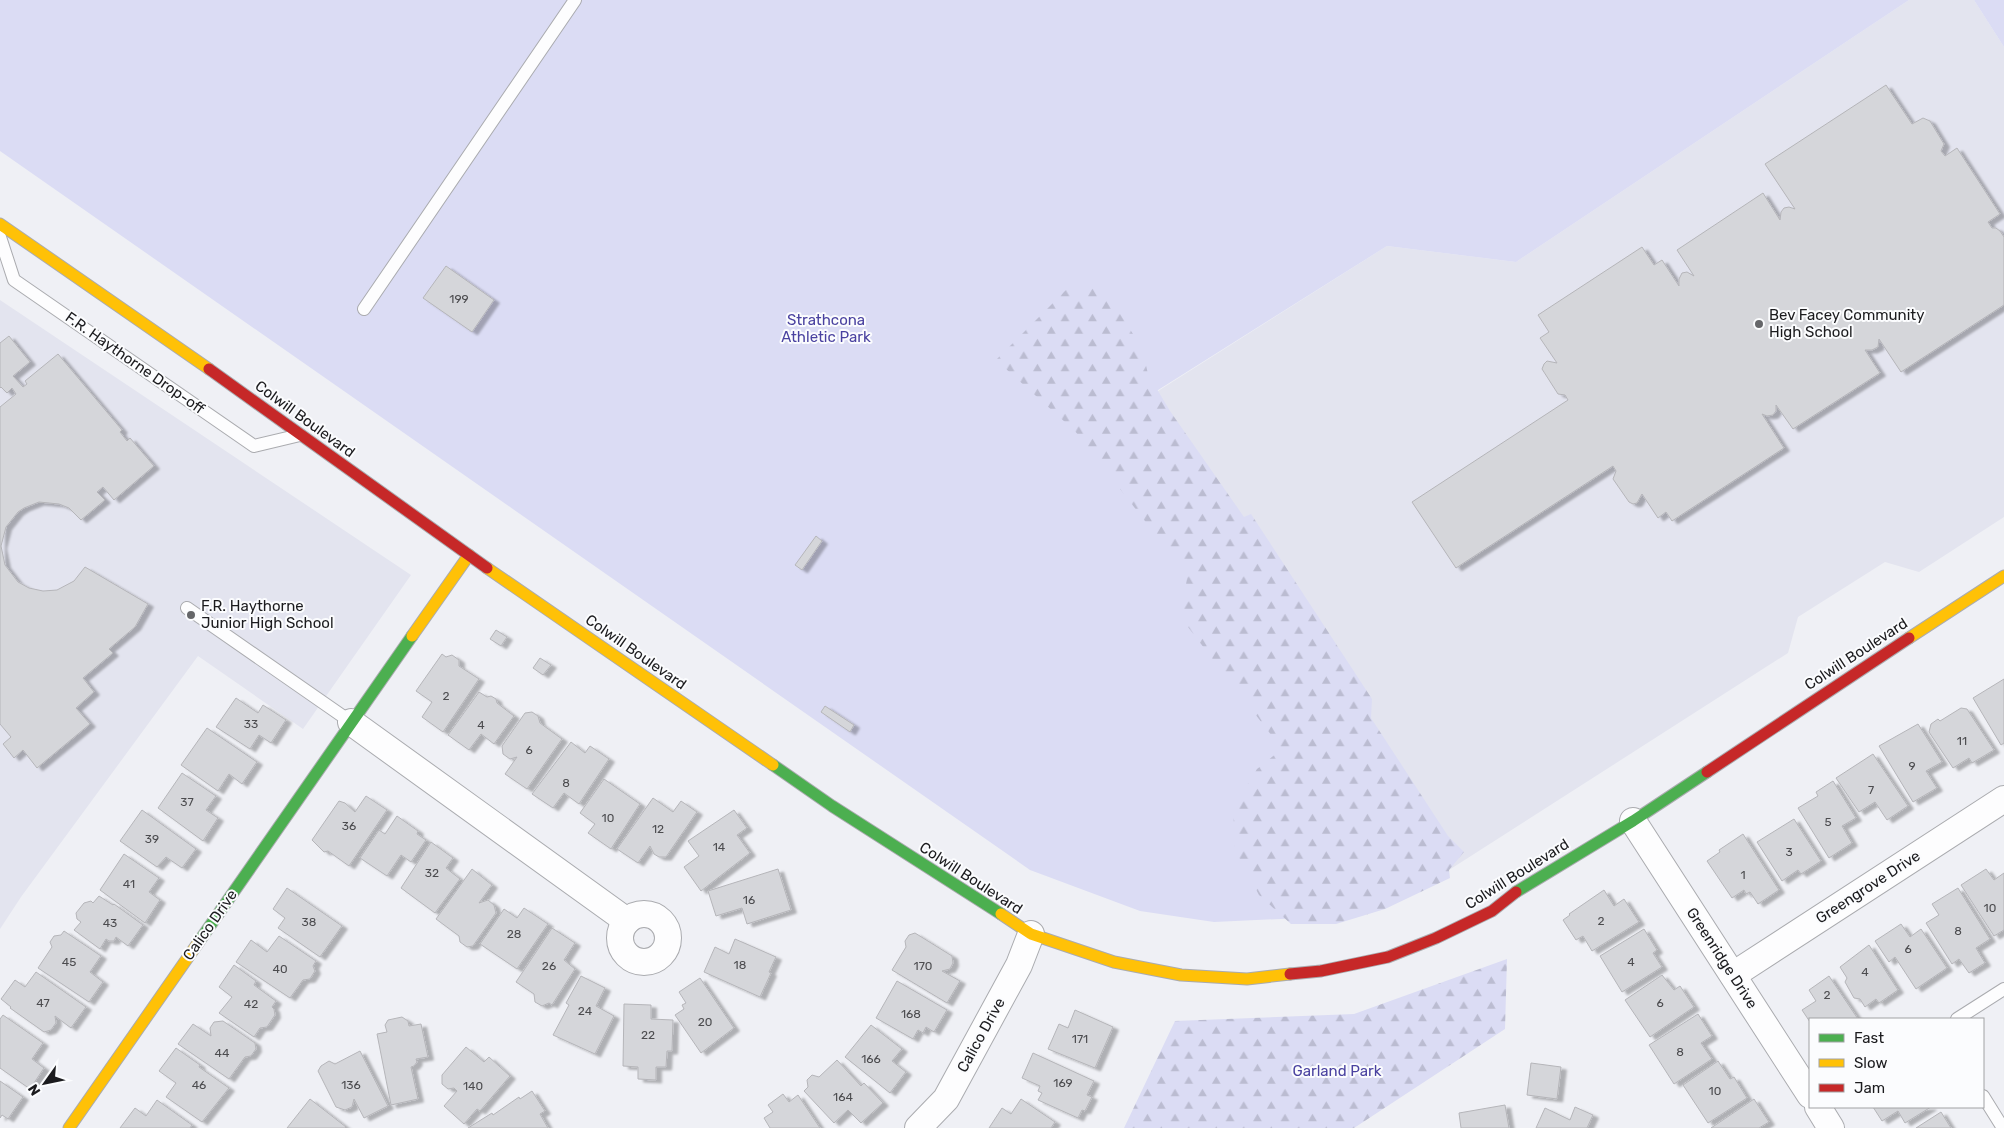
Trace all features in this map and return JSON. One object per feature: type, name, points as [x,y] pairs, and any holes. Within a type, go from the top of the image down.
[{"type":"street","name":"Colwill Boulevard","points":[[0,224],[264,408],[469,555],[832,806],[1031,934],[1114,962],[1181,975],[1247,979],[1321,971],[1388,957],[1436,938],[1492,911],[1517,891],[1633,821],[1784,719],[2004,576]]},
{"type":"street","name":"Calico Drive","points":[[69,1128],[469,555]]},
{"type":"street","points":[[351,722],[627,921]]},
{"type":"street","name":"Greengrove Drive","points":[[1733,974],[2004,799]]},
{"type":"street","name":"Greenridge Drive","points":[[1633,821],[1809,1092]]},
{"type":"street","name":"Calico Drive","points":[[918,1128],[946,1099],[1019,965],[1031,934]]},
{"type":"lane","points":[[364,309],[575,0]]},
{"type":"lane","name":"F.R. Haythorne Drop-off","points":[[0,237],[14,280],[254,446],[300,435]]},
{"type":"lane","points":[[188,608],[351,722]]},
{"type":"lane","points":[[1959,1018],[2004,989]]},
{"type":"lane","points":[[1984,1098],[2003,1128]]},
{"type":"shaded area","name":"Bev Facey Community High School","points":[[1909,0],[1974,0],[2004,47],[2004,517],[1919,572],[1885,562],[1798,617],[1788,653],[1449,870],[1147,398],[1387,246],[1516,262]]},
{"type":"shaded area","name":"F.R. Haythorne Junior High School","points":[[0,300],[411,575],[303,729],[198,656],[21,897],[0,929]]},
{"type":"green space","name":"Strathcona Athletic Park","points":[[0,0],[1909,0],[1516,262],[1387,246],[1147,397],[1449,870],[1302,918],[1214,922],[1140,911],[1030,870],[0,151]]},
{"type":"green space","points":[[1974,0],[2004,0],[2004,47]]},
{"type":"green space","points":[[1089,284],[1115,306],[1142,348],[1148,374],[1170,411],[1244,517],[1251,514],[1372,699],[1371,718],[1448,836],[1464,852],[1449,870],[1450,878],[1385,909],[1336,924],[1291,924],[1259,895],[1235,850],[1233,808],[1257,769],[1282,749],[1181,618],[1187,578],[1176,561],[1075,431],[996,360],[1067,289]]},
{"type":"green space","name":"Garland Park","points":[[1507,959],[1505,1029],[1354,1128],[1124,1128],[1175,1021],[1354,1014]]},
{"type":"building","name":"Bev Facey Community High School","points":[[1886,85],[1912,124],[1923,118],[1930,121],[1944,144],[1941,151],[1945,156],[1957,148],[2000,214],[1988,222],[1992,228],[2000,231],[2004,237],[2004,305],[1901,372],[1879,339],[1878,347],[1872,350],[1865,350],[1880,373],[1793,429],[1776,405],[1776,411],[1773,415],[1767,416],[1762,414],[1784,448],[1672,521],[1666,512],[1658,518],[1642,494],[1637,503],[1629,502],[1613,479],[1616,471],[1613,466],[1456,568],[1412,502],[1568,400],[1565,395],[1558,394],[1542,369],[1547,361],[1557,363],[1540,338],[1549,332],[1538,315],[1642,247],[1654,265],[1662,260],[1679,286],[1679,279],[1682,273],[1687,272],[1694,276],[1677,250],[1763,193],[1780,220],[1781,212],[1784,208],[1795,209],[1765,164]]},
{"type":"building","points":[[446,266],[494,300],[472,332],[423,298]]},
{"type":"building","points":[[9,336],[30,362],[13,376],[23,387],[27,384],[25,381],[58,354],[122,430],[120,432],[127,441],[130,438],[154,466],[114,500],[103,487],[97,492],[105,500],[81,520],[69,508],[59,504],[39,502],[18,512],[6,527],[1,546],[5,565],[18,582],[29,588],[43,591],[57,590],[74,581],[85,567],[148,604],[135,627],[109,649],[113,653],[83,678],[94,692],[76,708],[90,724],[37,768],[23,750],[14,758],[3,744],[11,737],[0,724],[0,407],[16,394],[12,388],[7,393],[0,388],[0,343]]},
{"type":"building","points":[[816,536],[822,541],[802,570],[795,565]]},
{"type":"building","points":[[496,630],[507,637],[501,646],[490,639]]},
{"type":"building","points":[[442,654],[446,657],[452,655],[459,660],[459,666],[479,679],[443,732],[422,717],[432,702],[416,691]]},
{"type":"building","points":[[540,658],[551,665],[543,675],[533,668]]},
{"type":"building","points":[[2004,679],[2004,743],[2001,745],[1973,698]]},
{"type":"building","points":[[479,692],[487,697],[491,696],[496,699],[497,703],[514,716],[494,744],[481,734],[469,750],[448,735]]},
{"type":"building","points":[[236,698],[258,713],[263,705],[286,720],[271,743],[259,735],[250,749],[216,727]]},
{"type":"building","points":[[825,706],[854,725],[850,732],[821,712]]},
{"type":"building","points":[[1961,708],[1967,709],[1994,750],[1972,763],[1969,758],[1953,768],[1929,732],[1931,724],[1938,719],[1940,721]]},
{"type":"building","points":[[532,712],[538,716],[540,723],[562,739],[527,789],[505,774],[517,757],[510,759],[503,754],[502,746],[525,713]]},
{"type":"building","points":[[1918,724],[1942,762],[1926,771],[1937,788],[1913,802],[1879,746]]},
{"type":"building","points":[[207,728],[257,762],[242,784],[229,774],[218,791],[181,765]]},
{"type":"building","points":[[571,742],[585,753],[590,746],[609,759],[579,804],[564,793],[553,808],[532,794]]},
{"type":"building","points":[[1873,754],[1908,806],[1887,820],[1875,802],[1859,812],[1836,778]]},
{"type":"building","points":[[182,773],[216,796],[206,810],[218,818],[203,841],[158,808]]},
{"type":"building","points":[[604,779],[640,804],[611,849],[588,833],[595,824],[580,813]]},
{"type":"building","points":[[1833,781],[1856,818],[1842,826],[1852,843],[1829,858],[1798,808],[1818,796],[1816,792]]},
{"type":"building","points":[[366,796],[387,810],[349,866],[328,851],[324,852],[312,840],[339,801],[345,803],[355,812]]},
{"type":"building","points":[[653,798],[673,812],[681,801],[697,812],[666,857],[659,857],[654,854],[650,846],[638,863],[617,849]]},
{"type":"building","points":[[142,810],[196,849],[182,868],[166,857],[157,867],[120,841]]},
{"type":"building","points":[[734,810],[747,828],[737,835],[750,853],[701,891],[684,867],[699,856],[688,841]]},
{"type":"building","points":[[397,816],[418,831],[417,834],[426,840],[411,862],[401,855],[387,876],[360,858],[379,830],[385,834]]},
{"type":"building","points":[[1794,819],[1821,861],[1801,874],[1798,870],[1782,881],[1757,842]]},
{"type":"building","points":[[1743,834],[1779,890],[1758,904],[1750,892],[1746,894],[1744,890],[1732,898],[1707,861],[1720,852],[1719,850]]},
{"type":"building","points":[[431,842],[453,858],[446,868],[460,879],[435,913],[401,888]]},
{"type":"building","points":[[124,854],[159,878],[149,892],[160,900],[145,923],[100,890]]},
{"type":"building","points":[[472,869],[492,885],[479,903],[488,900],[494,905],[496,913],[473,946],[467,947],[460,942],[459,936],[436,919]]},
{"type":"building","points":[[778,869],[791,910],[747,924],[742,908],[716,916],[708,891]]},
{"type":"building","points":[[1986,869],[1994,880],[2004,873],[2004,930],[1994,936],[1961,885]]},
{"type":"building","points":[[287,888],[342,926],[320,957],[278,928],[285,918],[273,909]]},
{"type":"building","points":[[1958,888],[1990,939],[1976,948],[1985,963],[1969,973],[1959,959],[1952,964],[1926,923],[1939,915],[1932,904]]},
{"type":"building","points":[[1604,890],[1614,906],[1624,899],[1639,922],[1592,951],[1583,936],[1576,940],[1563,920]]},
{"type":"building","points":[[99,896],[114,904],[143,925],[128,946],[116,937],[114,941],[106,939],[100,949],[74,930],[81,922],[77,919],[76,913],[84,903],[91,901],[93,903]]},
{"type":"building","points":[[524,908],[548,924],[517,969],[480,944],[504,909],[517,918]]},
{"type":"building","points":[[1901,924],[1910,937],[1921,929],[1947,968],[1916,989],[1895,957],[1889,962],[1875,941]]},
{"type":"building","points":[[552,928],[575,943],[564,960],[575,969],[552,1005],[549,1003],[542,1006],[535,1002],[534,994],[516,982]]},
{"type":"building","points":[[1644,929],[1657,950],[1653,953],[1662,967],[1622,992],[1600,956]]},
{"type":"building","points":[[64,931],[101,956],[90,972],[103,982],[89,1002],[38,968],[52,947],[50,942],[54,936],[61,935]]},
{"type":"building","points":[[915,933],[952,956],[953,963],[950,969],[942,971],[960,981],[947,1003],[892,970],[906,947],[905,941],[909,935]]},
{"type":"building","points":[[279,936],[316,961],[313,966],[315,971],[310,979],[303,980],[290,998],[236,962],[251,940],[267,952]]},
{"type":"building","points":[[735,939],[776,957],[760,997],[704,972],[715,947],[729,954]]},
{"type":"building","points":[[1869,945],[1898,990],[1879,1003],[1876,999],[1865,1007],[1860,999],[1854,998],[1845,982],[1847,978],[1840,967]]},
{"type":"building","points":[[234,965],[256,981],[254,985],[276,1001],[272,1007],[275,1015],[267,1027],[260,1028],[254,1037],[219,1013],[232,997],[219,987]]},
{"type":"building","points":[[36,972],[86,1007],[71,1028],[55,1016],[56,1023],[51,1030],[44,1032],[10,1008],[1,999],[15,980],[25,987]]},
{"type":"building","points":[[1662,975],[1674,990],[1680,986],[1694,1007],[1650,1037],[1625,1000]]},
{"type":"building","points":[[581,976],[605,988],[596,1006],[614,1016],[595,1054],[553,1035],[569,1005],[566,1003]]},
{"type":"building","points":[[1829,976],[1857,1018],[1809,1018],[1809,1020],[1802,1010],[1816,1001],[1809,990]]},
{"type":"building","points":[[700,978],[734,1028],[701,1053],[675,1015],[684,1009],[682,1005],[686,1003],[679,992]]},
{"type":"building","points":[[897,981],[947,1010],[934,1032],[926,1027],[923,1033],[918,1030],[913,1039],[876,1018]]},
{"type":"building","points":[[624,1004],[651,1005],[651,1019],[673,1020],[672,1051],[667,1051],[666,1067],[656,1067],[656,1080],[638,1079],[638,1067],[623,1066]]},
{"type":"building","points":[[1075,1010],[1113,1027],[1095,1068],[1048,1049],[1059,1024],[1068,1028]]},
{"type":"building","points":[[1698,1014],[1712,1036],[1701,1043],[1712,1059],[1674,1084],[1649,1045]]},
{"type":"building","points":[[3,1015],[43,1043],[32,1059],[44,1068],[30,1089],[0,1068],[0,1019]]},
{"type":"building","points":[[402,1017],[408,1021],[409,1026],[421,1024],[428,1057],[416,1059],[417,1062],[411,1067],[418,1099],[391,1105],[377,1034],[387,1032],[385,1025],[388,1020]]},
{"type":"building","points":[[223,1021],[255,1043],[256,1049],[251,1056],[245,1057],[229,1079],[178,1044],[193,1024],[211,1036],[210,1028],[214,1022]]},
{"type":"building","points":[[871,1025],[902,1049],[892,1061],[906,1072],[890,1093],[845,1057]]},
{"type":"building","points":[[466,1047],[484,1062],[489,1057],[510,1076],[480,1111],[477,1109],[464,1124],[444,1106],[457,1091],[454,1088],[448,1089],[442,1084],[442,1075]]},
{"type":"building","points":[[176,1048],[229,1088],[202,1122],[166,1097],[176,1083],[159,1071]]},
{"type":"building","points":[[360,1051],[388,1106],[364,1118],[354,1099],[352,1107],[345,1110],[336,1107],[318,1071],[321,1066],[329,1061],[335,1064]]},
{"type":"building","points":[[1033,1053],[1094,1081],[1087,1095],[1092,1097],[1085,1111],[1082,1110],[1078,1118],[1038,1100],[1042,1093],[1038,1091],[1040,1086],[1022,1078]]},
{"type":"building","points":[[837,1060],[861,1086],[864,1083],[883,1103],[861,1123],[848,1110],[834,1123],[804,1091],[808,1087],[807,1080],[812,1075],[819,1077]]},
{"type":"building","points":[[1718,1061],[1730,1079],[1734,1077],[1747,1098],[1708,1123],[1683,1085]]},
{"type":"building","points":[[1531,1063],[1561,1067],[1557,1099],[1527,1095]]},
{"type":"building","points":[[0,1081],[23,1097],[8,1119],[2,1115],[0,1118]]},
{"type":"building","points":[[532,1091],[545,1111],[540,1114],[548,1128],[468,1128],[492,1113],[493,1115],[519,1097],[520,1099]]},
{"type":"building","points":[[783,1094],[789,1102],[798,1095],[820,1128],[770,1128],[764,1118],[773,1112],[768,1105]]},
{"type":"building","points":[[310,1099],[346,1127],[287,1128]]},
{"type":"building","points":[[1021,1099],[1055,1122],[1051,1128],[989,1128],[1002,1108],[1011,1114]]},
{"type":"building","points":[[1754,1099],[1769,1122],[1759,1128],[1711,1128]]},
{"type":"building","points":[[157,1100],[192,1125],[190,1128],[120,1128],[135,1108],[146,1116]]},
{"type":"building","points":[[1505,1105],[1509,1128],[1461,1128],[1459,1113]]},
{"type":"building","points":[[1575,1107],[1593,1115],[1587,1128],[1536,1128],[1545,1108],[1570,1120]]},
{"type":"building","points":[[1874,1108],[1929,1108],[1905,1123],[1898,1111],[1882,1121]]},
{"type":"building","points":[[1941,1112],[1951,1128],[1916,1128]]},
{"type":"traffic: fast","points":[[198,943],[412,636]]},
{"type":"traffic: fast","points":[[773,765],[832,806],[1001,914]]},
{"type":"traffic: fast","points":[[1516,892],[1633,821],[1707,772]]},
{"type":"traffic: slow","points":[[0,224],[209,369]]},
{"type":"traffic: slow","points":[[412,636],[469,555]]},
{"type":"traffic: slow","points":[[487,568],[773,765]]},
{"type":"traffic: slow","points":[[1909,638],[2004,576]]},
{"type":"traffic: slow","points":[[1001,914],[1031,934],[1114,962],[1181,975],[1247,979],[1290,974]]},
{"type":"traffic: slow","points":[[69,1128],[198,943]]},
{"type":"traffic: jam","points":[[209,369],[487,568]]},
{"type":"traffic: jam","points":[[1707,772],[1909,638]]},
{"type":"traffic: jam","points":[[1290,974],[1321,971],[1388,957],[1436,938],[1492,911],[1516,892]]},
{"type":"place","name":"Bev Facey Community High School","points":[[1759,324]]},
{"type":"place","name":"F.R. Haythorne Junior High School","points":[[191,615]]}]
